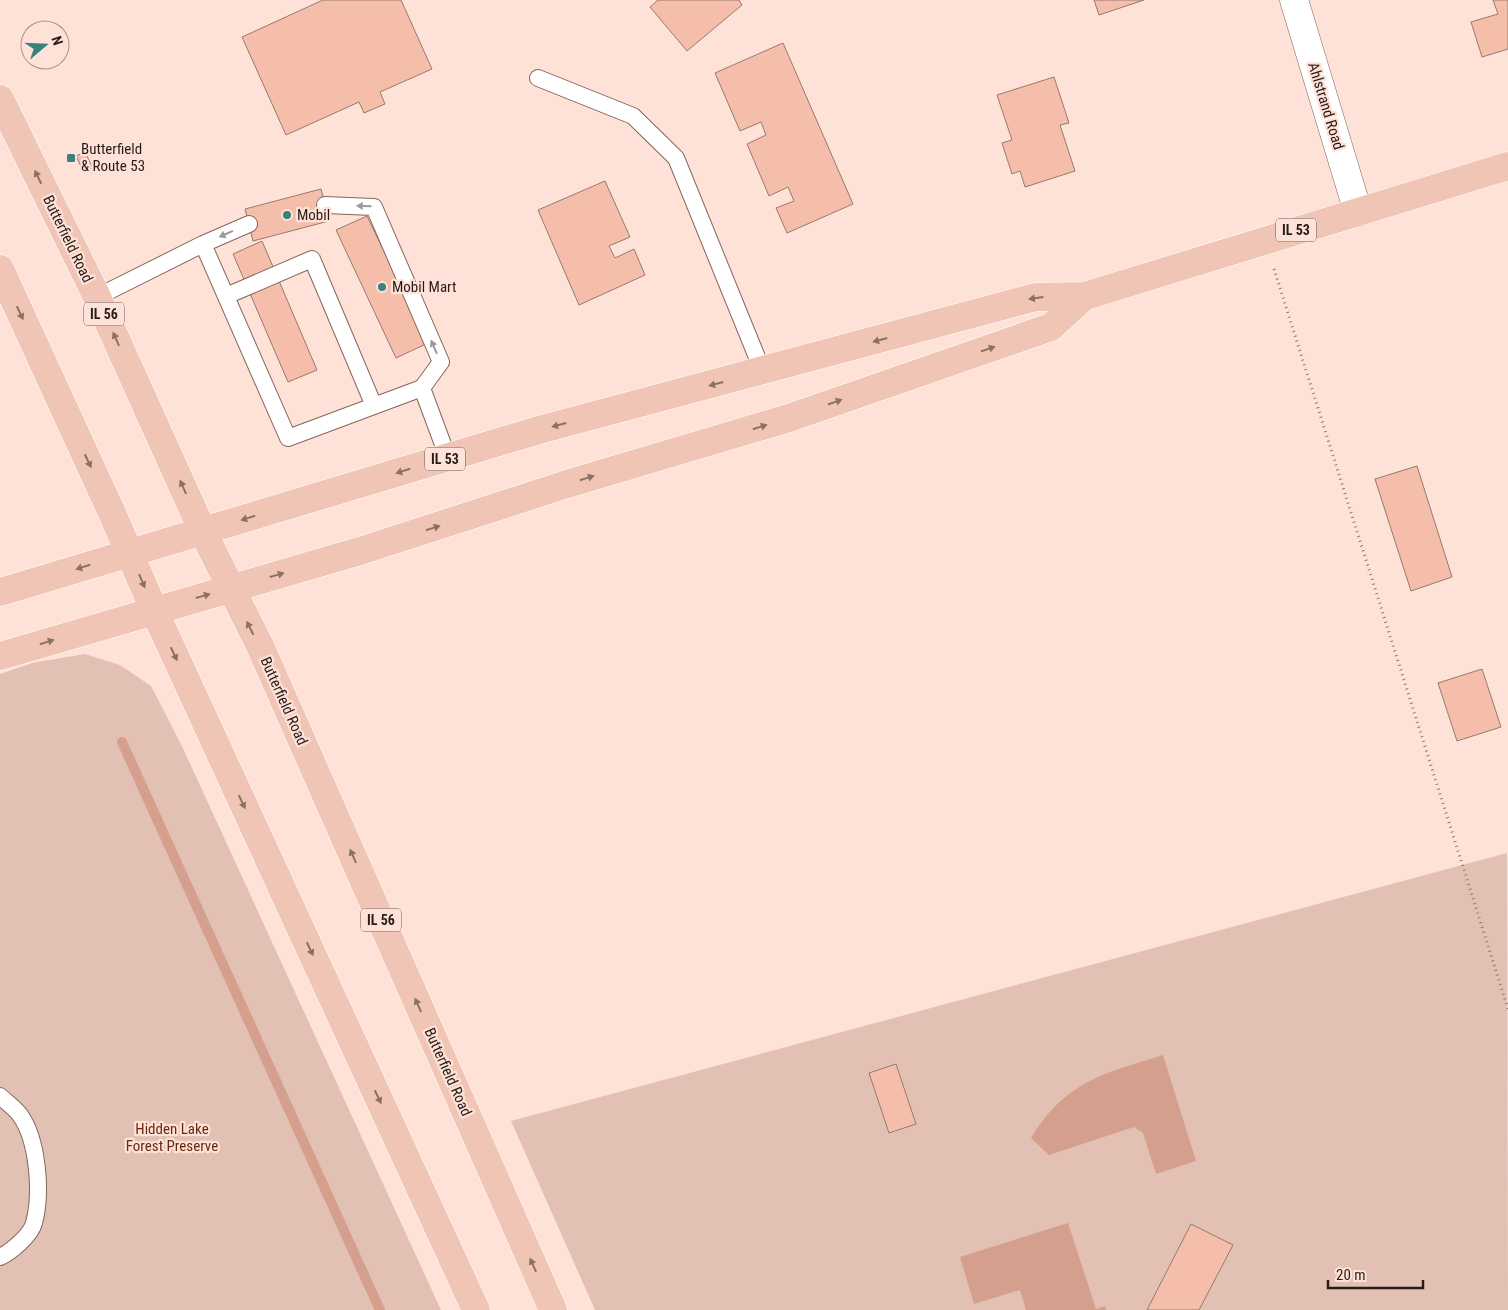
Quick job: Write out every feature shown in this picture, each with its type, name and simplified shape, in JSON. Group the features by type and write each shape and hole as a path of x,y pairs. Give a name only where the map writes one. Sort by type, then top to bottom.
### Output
{"main road":[{"name":"Butterfield Road","path":"0,99 97,297 203,532 268,665 553,1310"},
{"name":"IL 53","path":"0,592 539,430 763,372 1036,297 1085,296 1265,239 1508,166"},
{"path":"0,269 154,610 476,1310"},
{"name":"IL 53","path":"0,656 360,551 567,484 789,418 1051,327 1085,296"}],"street":[{"name":"Ahlstrand Road","path":"1294,0 1358,212"}],"lane":[{"path":"538,78 633,116 676,158 763,372"},
{"path":"203,244 288,438 422,388 441,362 374,206 325,204"},
{"path":"97,297 203,244 249,224"},
{"path":"226,296 312,259 374,406"},
{"path":"422,388 448,458"},
{"path":"0,1096 20,1115 34,1148 38,1187 34,1225 12,1252 0,1257"}],"path":[{"path":"1265,239 1508,1009"}],"green space":[{"name":"Hidden Lake Forest Preserve","path":"85,654 120,665 151,686 181,744 441,1310 0,1310 0,674 32,663"},
{"path":"1507,853 1508,1310 595,1310 511,1121"}],"shaded area":[{"path":"1163,1055 1196,1161 1156,1174 1143,1133 1134,1127 1049,1155 1031,1138 1044,1119 1072,1092 1104,1075"},
{"path":"1068,1223 1096,1309 1105,1306 1106,1310 1026,1310 1020,1290 974,1304 960,1257"}],"building":[{"path":"323,0 401,0 432,69 380,92 385,104 364,113 359,102 286,135 242,37"},
{"path":"658,0 739,0 742,5 687,51 650,7"},
{"path":"1094,0 1144,0 1099,15"},
{"path":"1493,0 1508,0 1508,49 1482,57 1471,22 1498,14"},
{"path":"783,43 853,204 787,233 776,208 794,201 788,187 769,196 747,144 766,135 761,122 740,131 715,73"},
{"path":"1054,77 1069,123 1060,125 1075,171 1025,187 1020,171 1012,174 1002,143 1012,140 997,95"},
{"path":"85,152 93,168 84,173 76,156"},
{"path":"605,181 630,237 609,246 615,258 634,249 645,275 579,305 538,210"},
{"name":"Mobil","path":"321,189 329,221 253,241 245,209"},
{"name":"Mobil Mart","path":"367,216 428,343 396,358 336,230"},
{"name":"Mobil","path":"262,241 317,370 288,382 233,254"},
{"path":"1417,466 1452,577 1411,591 1375,479"},
{"path":"1482,669 1501,727 1457,741 1438,683"},
{"path":"896,1064 916,1124 889,1133 869,1073"},
{"path":"1191,1224 1233,1245 1199,1310 1147,1310"}],"waterway":[{"path":"122,742 380,1310"}],"place":[{"name":"Butterfield & Route 53","path":"71,158"},
{"name":"Mobil","path":"287,215"},
{"name":"Mobil Mart","path":"382,287"}]}
